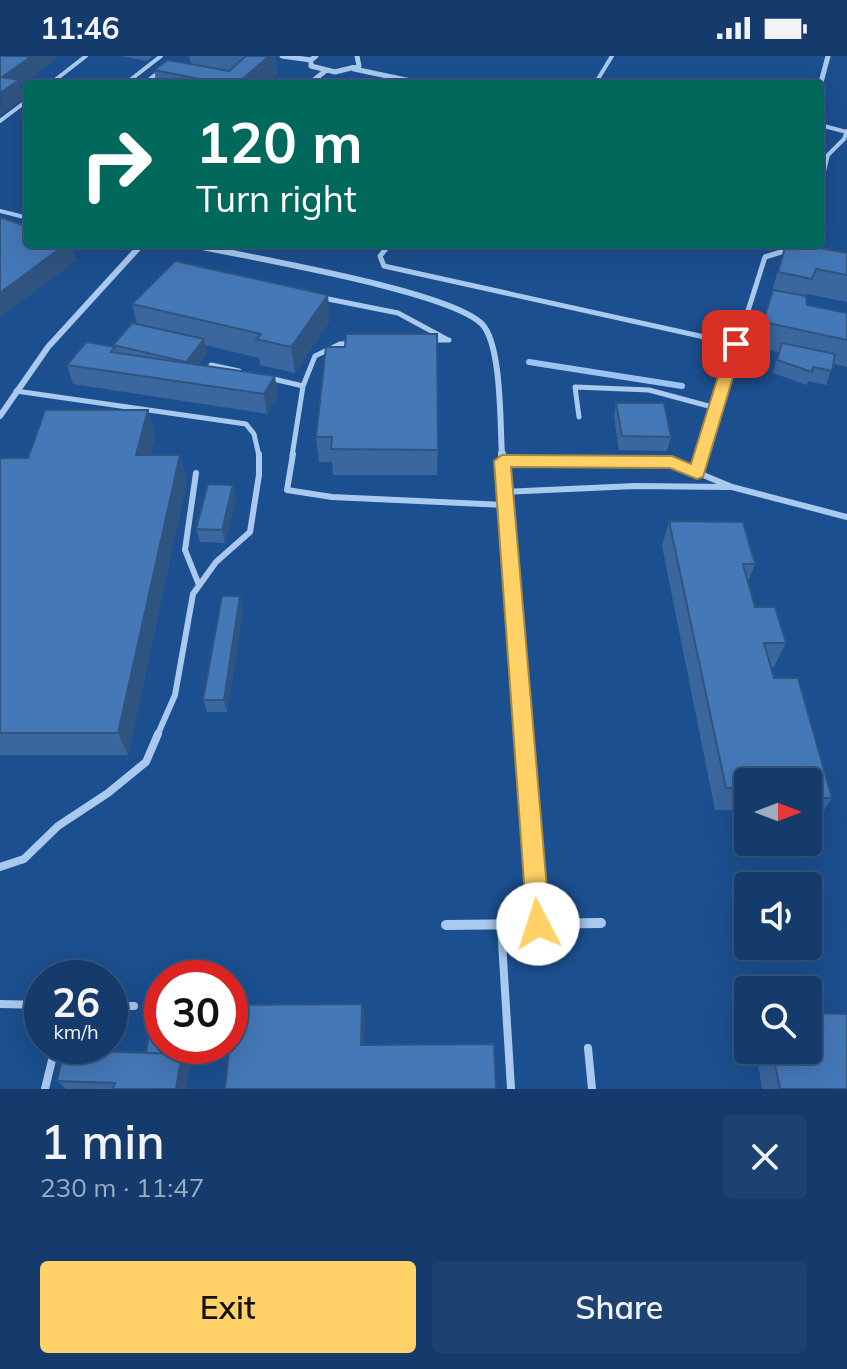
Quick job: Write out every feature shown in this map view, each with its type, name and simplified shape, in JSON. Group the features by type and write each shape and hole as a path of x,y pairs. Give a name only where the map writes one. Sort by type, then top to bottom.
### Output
{"street":[{"path":"282,56 313,58 311,66 324,72 354,69 406,80"},
{"path":"354,69 360,61 357,56"},
{"path":"822,80 828,56"},
{"path":"314,80 324,72"},
{"path":"0,415 15,391 95,292 138,248"},
{"path":"207,248 419,295 457,309 483,325 494,351 538,924"},
{"path":"446,925 601,923"}],"lane":[{"path":"55,80 86,56"},
{"path":"130,80 161,56"},
{"path":"599,80 612,56"},
{"path":"149,80 169,64"},
{"path":"159,72 174,75"},
{"path":"0,121 24,103"},
{"path":"824,126 847,131 828,155 824,173"},
{"path":"840,143 847,144"},
{"path":"0,211 24,217"},
{"path":"387,248 380,256 384,266 736,344"},
{"path":"697,473 765,257 779,251 803,253"},
{"path":"321,298 398,313 449,340 423,341"},
{"path":"369,342 340,344 315,356 303,386 287,490 332,497 505,505"},
{"path":"211,365 242,372"},
{"path":"257,375 303,386"},
{"path":"579,417 575,387 649,390 716,408"},
{"path":"0,867 24,859 58,826 108,793 146,762 175,695 193,594 216,562 250,532 259,460 259,441 255,431 246,424 15,391"},
{"path":"502,461 672,462 732,487 847,517"},
{"path":"196,473 185,550 199,585"},
{"path":"504,492 635,486 732,487"},
{"path":"501,924 511,1089"},
{"path":"0,1004 24,1005"},
{"path":"128,1006 134,1006"},
{"path":"588,1048 592,1089"},
{"path":"45,1089 51,1064"}],"building":[{"path":"0,56 32,56 2,77 19,80 0,93"},
{"path":"246,56 269,56 242,80 204,80 154,70 168,60 229,71"},
{"path":"0,217 24,226 24,248 61,248 0,293"},
{"path":"785,248 820,248 847,253 847,275 816,269 812,279 778,272"},
{"path":"175,261 328,295 291,347 256,339 261,334 132,304"},
{"path":"773,290 806,296 807,305 847,313 847,340 763,322"},
{"path":"132,323 204,339 186,362 113,345"},
{"path":"346,334 437,334 438,450 331,449 332,437 316,437 326,347 345,347"},
{"path":"86,342 115,347 111,352 275,376 264,394 67,365"},
{"path":"782,343 835,354 832,371 813,367 812,372 777,360"},
{"path":"616,403 664,403 671,437 622,436"},
{"path":"45,410 148,410 136,455 180,455 118,733 0,733 0,458 28,458"},
{"path":"208,484 233,485 222,530 196,529"},
{"path":"669,521 743,522 755,564 743,564 755,607 775,607 786,643 764,643 774,678 798,678 832,798 822,798 822,768 734,768 734,788 726,788"},
{"path":"222,596 240,596 224,700 203,700"},
{"path":"362,1004 361,1045 494,1044 496,1089 225,1089 228,1064 248,1064 248,1005"},
{"path":"822,1013 847,1014 847,1089 780,1089 775,1064 822,1064"},
{"path":"128,1052 144,1053 144,1064 180,1064 176,1089 113,1089 115,1083 57,1081 61,1064 128,1064"}],"waterway":[{"path":"529,362 682,386"}],"route":[{"path":"538,924 502,461 672,462 697,473 736,344"}]}
